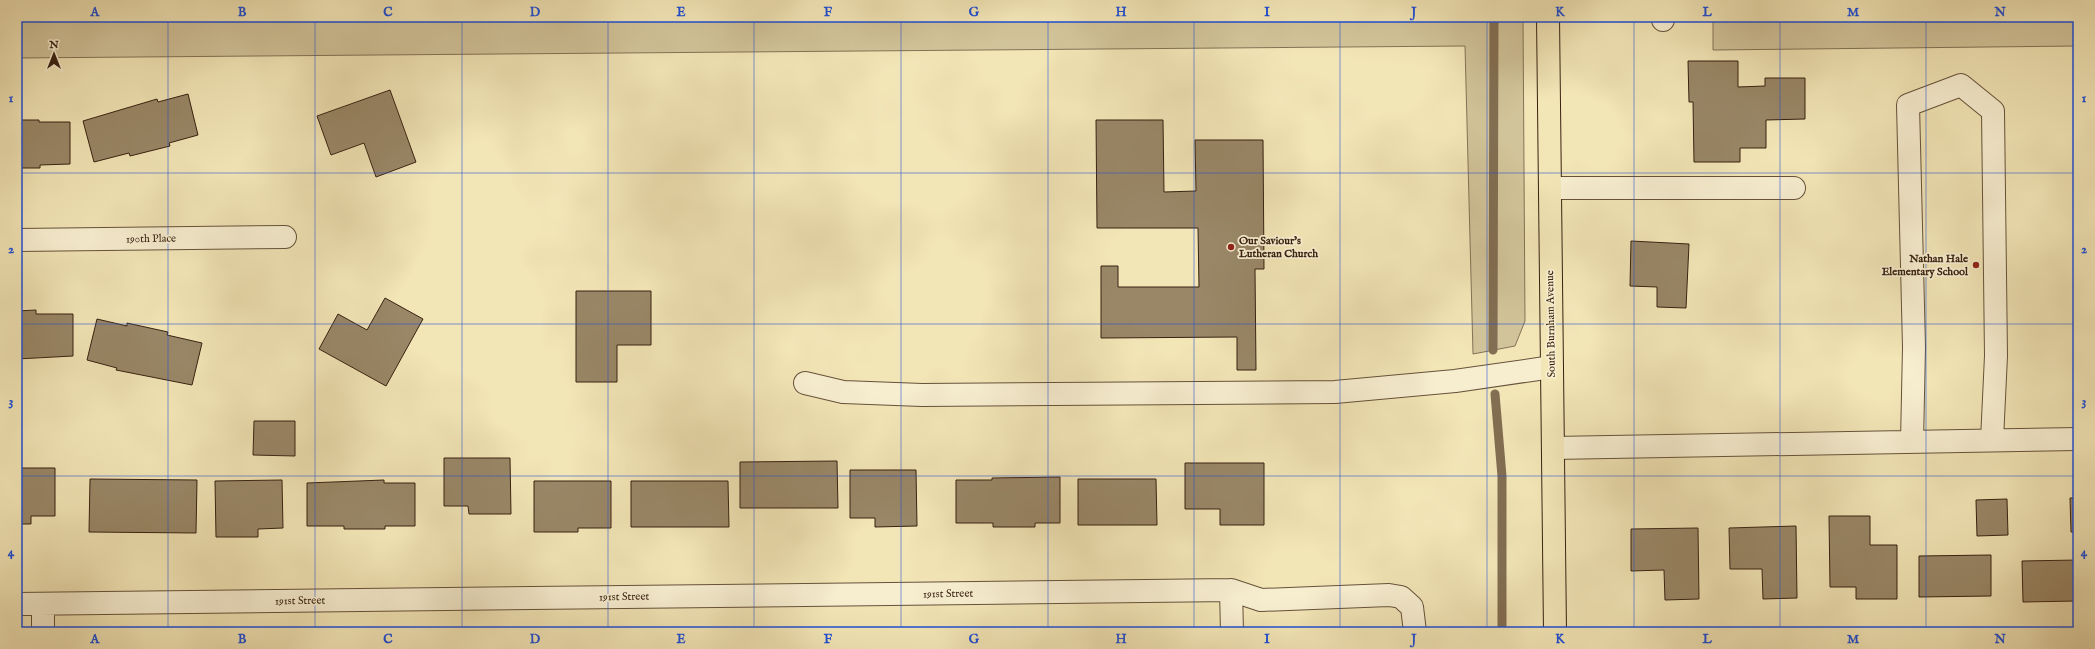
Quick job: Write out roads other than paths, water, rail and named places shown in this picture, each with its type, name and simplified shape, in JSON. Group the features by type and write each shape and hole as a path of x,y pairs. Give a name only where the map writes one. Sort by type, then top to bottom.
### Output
{"main road":[{"name":"South Burnham Avenue","path":"1548,17 1555,632"}],"street":[{"path":"1912,442 1914,347 1908,105 1961,85 1992,111 1996,356 1992,440"},
{"path":"1550,188 1794,188"},
{"name":"190th Place","path":"17,240 285,237"},
{"path":"805,383 843,392 922,395 1335,392 1455,381 1552,367"},
{"path":"1553,448 2078,439"},
{"path":"1231,590 1232,632"},
{"name":"191st Street","path":"17,604 1231,590 1261,600 1389,595 1401,597 1412,607 1415,632"},
{"path":"43,604 43,632"}],"waterway":[{"path":"1493,350 1494,17"},
{"path":"1495,394 1502,476 1502,632"}],"place":[{"name":"Our Saviour's Lutheran Church","path":"1231,247"},
{"name":"Nathan Hale Elementary School","path":"1976,265"}]}
